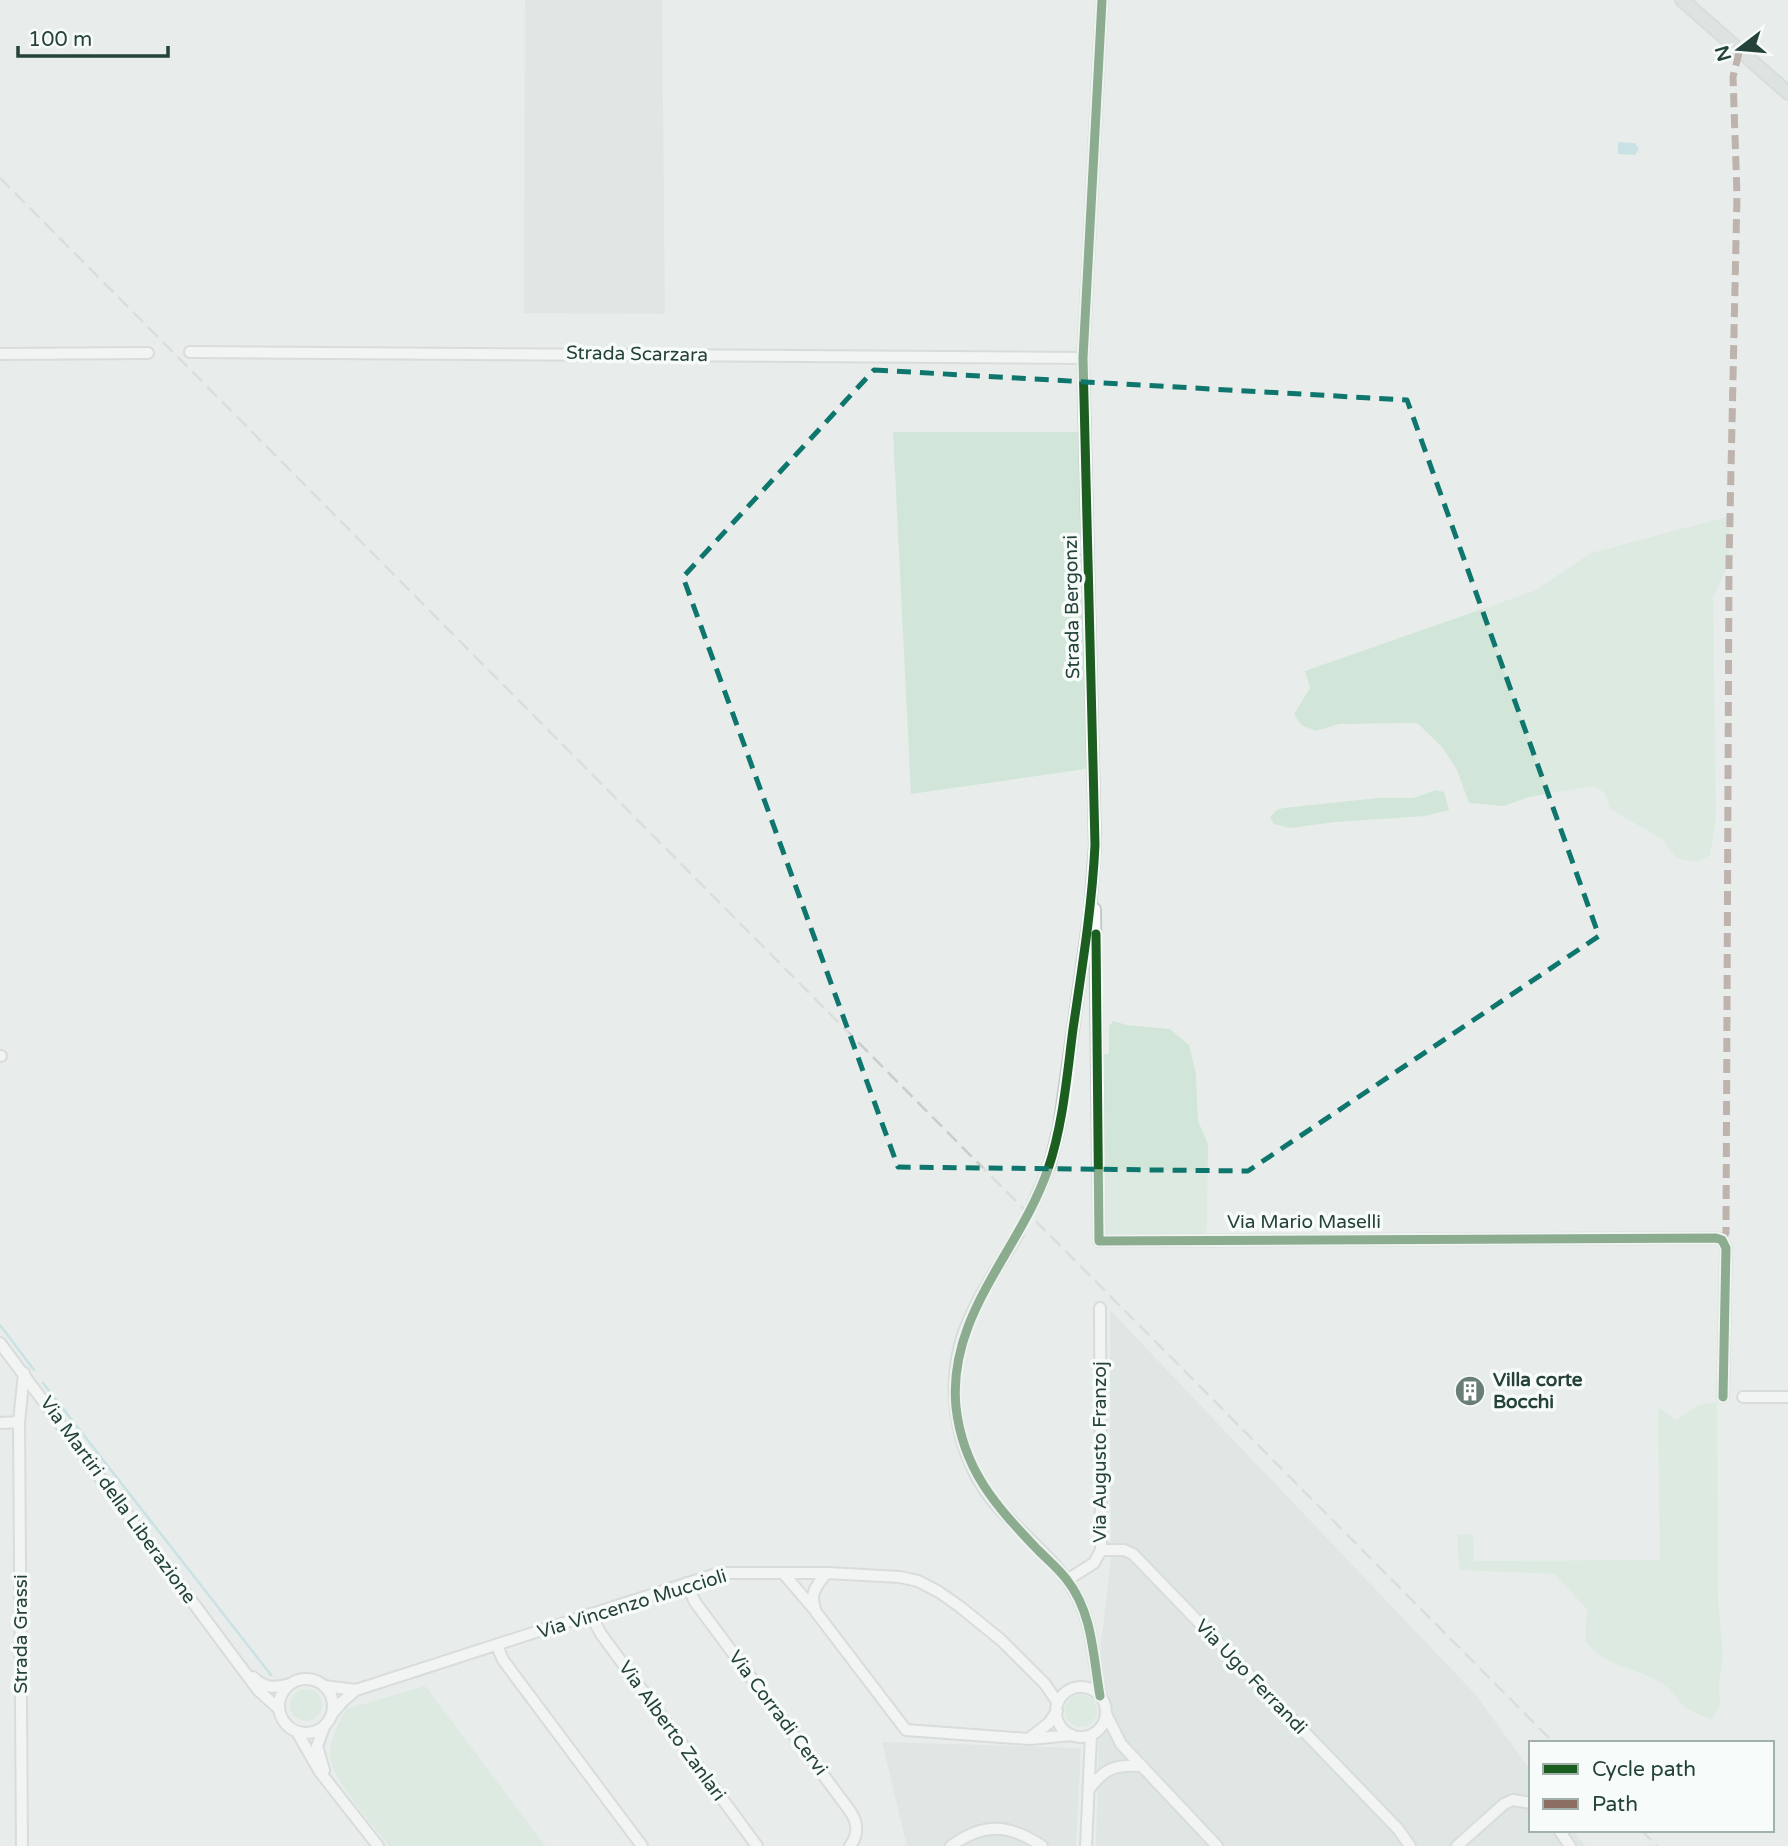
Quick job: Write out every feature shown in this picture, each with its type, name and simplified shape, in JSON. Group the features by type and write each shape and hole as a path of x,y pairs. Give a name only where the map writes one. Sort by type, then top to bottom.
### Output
{"main road":[{"path":"1682,0 1788,93"}],"street":[{"name":"Strada Bergonzi","path":"1032,1206 1042,1187 1054,1148 1073,1034 1093,870 1083,358 1102,0"},
{"name":"Strada Scarzara","path":"190,352 1083,358"},
{"path":"0,354 148,353"},
{"name":"Via Mario Maselli","path":"1093,870 1099,1241 1716,1238 1722,1240 1726,1248 1723,1397"},
{"path":"1073,1034 1088,1036 1096,1043"},
{"path":"1017,1234 976,1305 964,1332 956,1367 955,1391 959,1426 971,1465 995,1503 1068,1580 1089,1625 1100,1696 1106,1707 1106,1714 1101,1728 1093,1734 1086,1846"},
{"name":"Via Augusto Franzoj","path":"1068,1580 1090,1566 1101,1550 1100,1308"},
{"name":"Via Martiri della Liberazione","path":"0,1343 258,1690 279,1709 285,1723 297,1732 310,1758 378,1846"},
{"name":"Strada Grassi","path":"22,1846 19,1422 24,1373"},
{"path":"1743,1397 1788,1397"},
{"path":"0,1423 19,1422"},
{"name":"Via Ugo Ferrandi","path":"1101,1550 1124,1550 1133,1554 1398,1829 1410,1846"},
{"name":"Via Vincenzo Muccioli","path":"356,1690 719,1573 827,1573 879,1575 918,1581 959,1606 1001,1640 1045,1684 1058,1707"},
{"path":"783,1573 906,1730 1029,1739 1093,1734 1121,1744"},
{"path":"816,1612 812,1603 813,1592 827,1573"},
{"name":"Via Corradi Cervi","path":"686,1583 695,1602 855,1819 857,1831 850,1846"},
{"name":"Via Alberto Zanlari","path":"590,1614 601,1634 757,1846"},
{"path":"497,1646 503,1660 642,1846"},
{"name":"Via Martiri della Liberazione","path":"234,1658 265,1686 309,1679 324,1686 356,1690"},
{"path":"1029,1739 1042,1730 1064,1695 1076,1688 1095,1664"},
{"path":"279,1709 282,1694 292,1683"},
{"path":"1045,1684 1092,1690 1100,1696"},
{"path":"324,1686 332,1700 332,1716"},
{"path":"297,1732 311,1733 324,1727 342,1702 356,1690"},
{"path":"1058,1707 1062,1727 1074,1736 1090,1755"},
{"path":"1106,1714 1121,1744 1217,1846"},
{"name":"Via Martiri della Liberazione","path":"324,1727 318,1739 318,1753 331,1786"},
{"path":"1089,1789 1101,1774 1111,1768 1142,1766"},
{"path":"1457,1846 1504,1804 1513,1800 1529,1802"},
{"path":"1392,1824 1400,1846"},
{"path":"951,1846 975,1832 1004,1828 1028,1836 1042,1846"}],"highlighted area":[{"path":"874,370 1407,400 1599,936 1248,1171 898,1167 683,577"}],"shaded area":[{"path":"525,0 662,0 665,314 524,313"},
{"path":"1110,1310 1476,1695 1529,1768 1529,1832 1574,1832 1585,1846 1096,1846 1101,1644 1111,1558"},
{"path":"882,1742 1081,1748 1076,1846 907,1846"}],"green space":[{"path":"893,432 1085,432 1093,768 911,794"},
{"path":"1730,516 1729,562 1713,598 1716,818 1710,855 1696,862 1676,858 1662,839 1610,809 1605,793 1593,786 1529,797 1504,806 1469,803 1457,770 1442,747 1417,723 1339,724 1316,731 1301,725 1294,714 1310,688 1305,671 1534,591 1591,553"},
{"path":"1436,790 1444,792 1449,810 1425,816 1290,828 1274,824 1270,817 1283,808 1378,798 1413,798"},
{"path":"1113,1021 1170,1029 1189,1045 1196,1074 1198,1121 1208,1144 1207,1230 1203,1237 1103,1237 1101,1055 1109,1054 1109,1026"},
{"path":"1717,1402 1718,1600 1723,1655 1719,1686 1720,1705 1712,1720 1687,1708 1667,1687 1654,1679 1611,1662 1593,1650 1585,1641 1587,1609 1554,1574 1459,1570 1457,1535 1473,1534 1474,1561 1660,1560 1658,1407 1676,1420 1698,1405"},
{"path":"425,1686 545,1846 389,1846 354,1802 337,1776 330,1755 333,1737 346,1709"},
{"path":"306,1689 317,1694 322,1705 317,1716 306,1721 295,1716 290,1705 295,1694"},
{"path":"1081,1695 1092,1700 1097,1711 1092,1722 1081,1727 1070,1722 1065,1711 1070,1700"}],"water":[{"path":"1618,142 1635,143 1639,149 1635,155 1618,154"}],"waterway":[{"path":"0,1325 34,1370"},
{"path":"43,1383 271,1675"}],"tunnel":[{"path":"1018,1234 1032,1206"}],"railway":[{"path":"0,178 1552,1741"},
{"path":"1643,1832 1657,1846"}],"marked path":[{"path":"1722,1240 1726,1233 1729,562 1737,195 1733,77 1740,49"}],"cycle path":[{"path":"1100,1696 1091,1636 1076,1593 1060,1572 1008,1518 974,1468 960,1429 956,1407 956,1374 974,1313 1036,1199 1053,1152 1064,1100 1092,891 1095,845 1083,358 1102,0"},
{"path":"1096,934 1099,1241 1716,1238 1722,1240 1726,1248 1723,1397"}],"place":[{"name":"Villa corte Bocchi","path":"1470,1391"}]}
